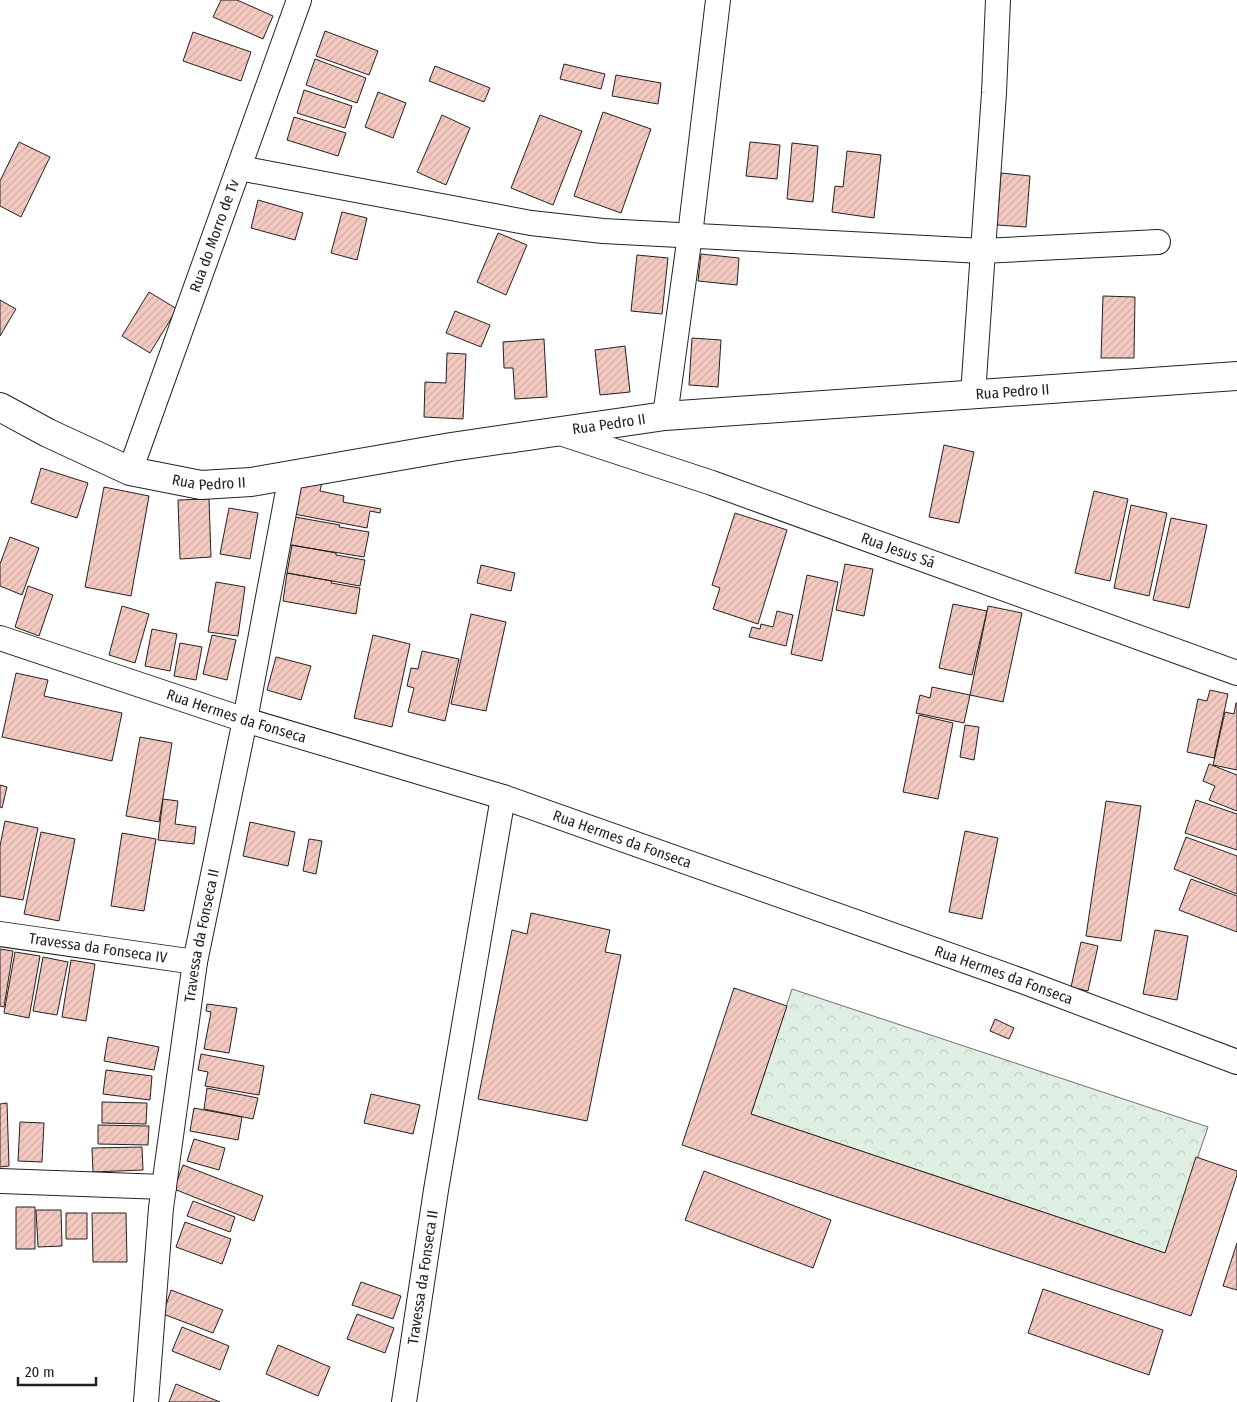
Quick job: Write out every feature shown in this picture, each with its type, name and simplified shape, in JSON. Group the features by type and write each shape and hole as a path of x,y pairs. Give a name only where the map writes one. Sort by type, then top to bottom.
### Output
{"street":[{"name":"Rua do Morro de Tv","path":"130,471 299,0"},
{"path":"664,416 690,235 718,0"},
{"path":"973,394 994,93 998,0"},
{"path":"239,168 532,223 603,231 982,251 1158,242"},
{"name":"Rua Pedro II","path":"0,406 48,433 130,471 201,484 250,482 451,447 664,416 1237,376"},
{"name":"Rua Jesus Sá","path":"557,432 712,483 1237,673"},
{"name":"Travessa da Fonseca II","path":"146,1402 164,1187 195,962 245,720 291,475"},
{"name":"Rua Hermes da Fonseca","path":"0,638 245,720 503,797 1022,981 1237,1062"},
{"name":"Travessa da Fonseca II","path":"404,1402 436,1190 503,797"},
{"name":"Travessa da Fonseca IV","path":"0,934 195,962"},
{"path":"0,1181 164,1187"}],"green space":[{"path":"792,989 1208,1127 1165,1253 751,1114"}],"building":[{"path":"221,0 237,0 273,16 263,39 213,17"},
{"path":"325,31 378,51 369,75 316,56"},
{"path":"193,32 251,52 241,81 183,61"},
{"path":"315,59 366,78 357,103 306,85"},
{"path":"564,64 605,74 601,89 560,79"},
{"path":"435,66 490,88 484,102 429,81"},
{"path":"616,75 661,83 658,104 612,96"},
{"path":"304,90 352,106 345,128 297,113"},
{"path":"378,92 406,103 393,138 365,127"},
{"path":"603,112 651,129 621,213 574,196"},
{"path":"442,115 470,128 446,185 417,172"},
{"path":"540,115 582,131 553,205 511,188"},
{"path":"294,117 346,133 338,156 287,140"},
{"path":"19,142 50,157 21,217 0,206 0,181"},
{"path":"750,142 780,145 777,179 746,176"},
{"path":"792,143 818,146 813,202 787,199"},
{"path":"847,151 881,155 874,218 832,212 835,186 843,187"},
{"path":"1001,173 1030,176 1026,227 997,225"},
{"path":"258,200 303,213 295,240 251,228"},
{"path":"342,212 367,218 357,260 331,253"},
{"path":"498,233 527,245 506,295 477,282"},
{"path":"701,254 739,258 737,285 698,281"},
{"path":"637,255 668,258 662,314 631,311"},
{"path":"149,292 177,309 150,353 122,336"},
{"path":"1103,296 1135,297 1134,358 1101,358"},
{"path":"0,300 16,309 0,336"},
{"path":"455,311 490,325 481,347 446,333"},
{"path":"692,338 721,340 718,387 689,385"},
{"path":"544,339 547,397 515,399 513,368 504,368 503,342"},
{"path":"625,346 630,392 600,395 595,350"},
{"path":"447,353 466,354 463,419 424,417 425,382 446,383"},
{"path":"944,445 974,452 959,523 929,517"},
{"path":"41,468 88,483 77,518 31,503"},
{"path":"322,482 320,491 344,496 343,502 381,509 380,513 370,511 367,528 294,514 299,485"},
{"path":"104,487 149,496 131,596 85,587"},
{"path":"1094,491 1128,499 1110,581 1075,573"},
{"path":"209,499 211,557 180,559 178,500"},
{"path":"1131,505 1167,513 1149,596 1114,588"},
{"path":"229,508 258,513 250,559 220,554"},
{"path":"735,513 787,530 758,624 713,609 720,588 712,585"},
{"path":"295,517 369,532 364,557 290,545"},
{"path":"1171,518 1207,525 1189,608 1153,600"},
{"path":"10,537 39,548 22,595 0,586 0,564"},
{"path":"292,545 365,560 360,586 287,573"},
{"path":"845,564 873,569 864,616 836,610"},
{"path":"481,565 515,573 511,591 477,583"},
{"path":"287,573 360,588 356,614 283,601"},
{"path":"807,575 838,582 822,661 791,654"},
{"path":"216,582 245,587 238,636 208,632"},
{"path":"28,586 53,595 39,636 15,627"},
{"path":"953,604 987,611 972,675 939,668"},
{"path":"122,606 149,614 135,663 109,655"},
{"path":"988,606 1022,613 1003,702 970,695"},
{"path":"777,611 793,615 786,646 749,637 752,627 760,629 761,624 773,627"},
{"path":"471,614 506,622 486,711 451,704"},
{"path":"152,629 177,634 170,671 145,666"},
{"path":"212,635 236,640 227,680 203,674"},
{"path":"373,635 410,644 392,727 354,718"},
{"path":"180,643 202,647 196,680 174,676"},
{"path":"422,651 459,659 445,721 408,712 414,688 407,686 411,668 418,669"},
{"path":"276,657 311,666 301,700 267,690"},
{"path":"16,673 48,680 44,696 122,713 112,761 2,737"},
{"path":"932,687 970,695 964,723 916,713 920,695 930,698"},
{"path":"1210,690 1228,694 1214,758 1187,752 1198,699 1207,701"},
{"path":"1236,703 1237,770 1213,765 1225,712 1234,714"},
{"path":"919,715 953,723 938,799 903,792"},
{"path":"965,725 979,727 974,760 960,757"},
{"path":"140,737 172,743 159,822 126,816"},
{"path":"1209,764 1237,775 1237,811 1209,800 1215,786 1203,781"},
{"path":"0,785 7,787 2,808 0,807"},
{"path":"163,799 178,801 175,824 196,827 194,844 158,840"},
{"path":"1196,800 1237,814 1237,850 1185,833"},
{"path":"1106,801 1141,806 1121,941 1086,936"},
{"path":"5,821 38,828 23,900 0,896 0,846"},
{"path":"250,822 295,832 288,866 243,856"},
{"path":"965,831 998,838 982,919 949,912"},
{"path":"41,832 75,839 59,921 24,914"},
{"path":"122,833 156,839 144,911 111,906"},
{"path":"1186,837 1237,856 1237,894 1174,869"},
{"path":"309,839 322,841 316,874 303,871"},
{"path":"1191,879 1237,896 1237,932 1179,910"},
{"path":"531,913 610,930 605,952 621,955 587,1121 478,1099 512,930 527,934"},
{"path":"1155,930 1188,936 1177,1000 1143,994"},
{"path":"1081,942 1098,946 1088,991 1071,987"},
{"path":"0,949 13,951 4,1007 0,1006"},
{"path":"15,952 40,956 29,1018 4,1013"},
{"path":"43,957 68,962 57,1015 33,1011"},
{"path":"71,960 95,964 86,1021 62,1017"},
{"path":"734,988 787,1006 751,1114 1165,1253 1196,1157 1237,1171 1191,1316 682,1145"},
{"path":"207,1004 237,1008 229,1053 204,1049 211,1012 206,1011"},
{"path":"995,1019 1014,1028 1009,1039 990,1031"},
{"path":"108,1037 159,1047 154,1070 104,1061"},
{"path":"201,1054 264,1066 259,1095 205,1086 208,1072 198,1070"},
{"path":"106,1070 152,1076 150,1100 103,1094"},
{"path":"207,1088 258,1098 253,1119 204,1109"},
{"path":"371,1094 420,1105 413,1134 364,1123"},
{"path":"102,1102 147,1103 146,1124 102,1123"},
{"path":"7,1103 9,1166 0,1167 0,1104"},
{"path":"194,1108 242,1117 238,1140 190,1131"},
{"path":"20,1122 44,1123 42,1162 18,1161"},
{"path":"98,1125 149,1126 148,1145 98,1144"},
{"path":"194,1139 225,1148 219,1170 187,1161"},
{"path":"142,1147 143,1170 93,1172 92,1148"},
{"path":"183,1165 263,1196 254,1221 174,1189"},
{"path":"704,1171 831,1220 813,1268 685,1220"},
{"path":"193,1201 235,1217 230,1232 187,1216"},
{"path":"16,1207 35,1207 35,1249 16,1249"},
{"path":"36,1210 61,1210 62,1246 38,1247"},
{"path":"66,1213 87,1213 87,1239 66,1239"},
{"path":"92,1213 126,1213 127,1262 93,1262"},
{"path":"185,1222 231,1239 222,1264 176,1247"},
{"path":"1237,1243 1237,1290 1223,1286"},
{"path":"361,1282 401,1296 393,1319 352,1305"},
{"path":"1043,1289 1163,1330 1149,1375 1028,1333"},
{"path":"171,1290 223,1310 213,1333 163,1314"},
{"path":"357,1314 394,1328 385,1353 347,1339"},
{"path":"182,1327 229,1346 220,1370 172,1351"},
{"path":"278,1345 330,1367 318,1396 266,1374"},
{"path":"176,1384 220,1402 169,1402"}]}
